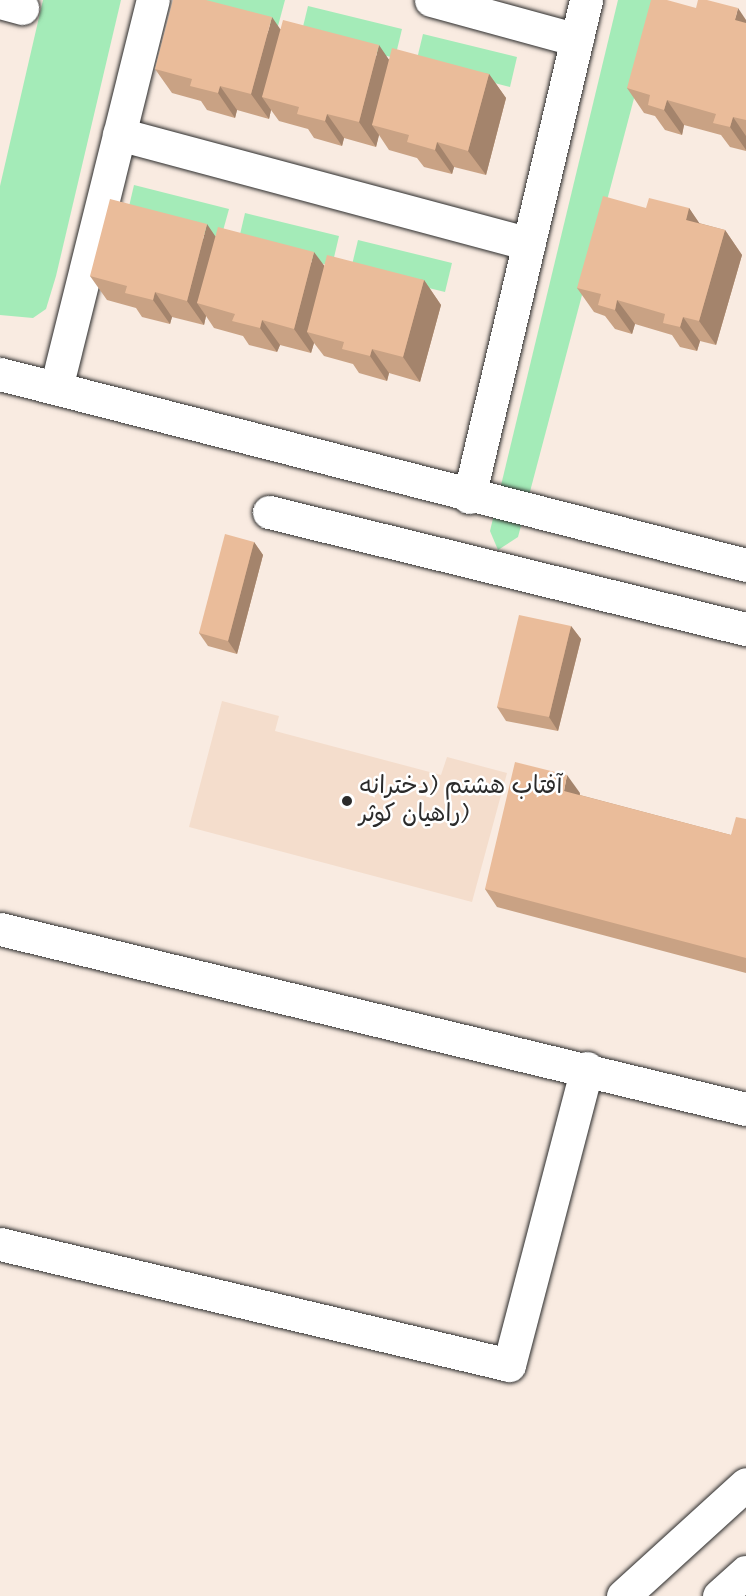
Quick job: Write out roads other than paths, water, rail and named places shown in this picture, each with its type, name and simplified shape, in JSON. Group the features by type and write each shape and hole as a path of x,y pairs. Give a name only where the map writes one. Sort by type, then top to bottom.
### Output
{"street":[{"path":"56,388 153,0"},
{"path":"431,0 577,40"},
{"path":"469,496 586,0"},
{"path":"119,135 529,244"},
{"path":"0,374 469,496 746,565"},
{"path":"269,512 746,629"},
{"path":"0,929 587,1068 746,1109"},
{"path":"0,1244 509,1365 587,1068"},
{"path":"623,1596 746,1484"},
{"path":"719,1596 746,1572"}],"place":[{"name":"آفتاب هشتم (دخترانه راهیان کوثر)","path":"347,801"}]}
